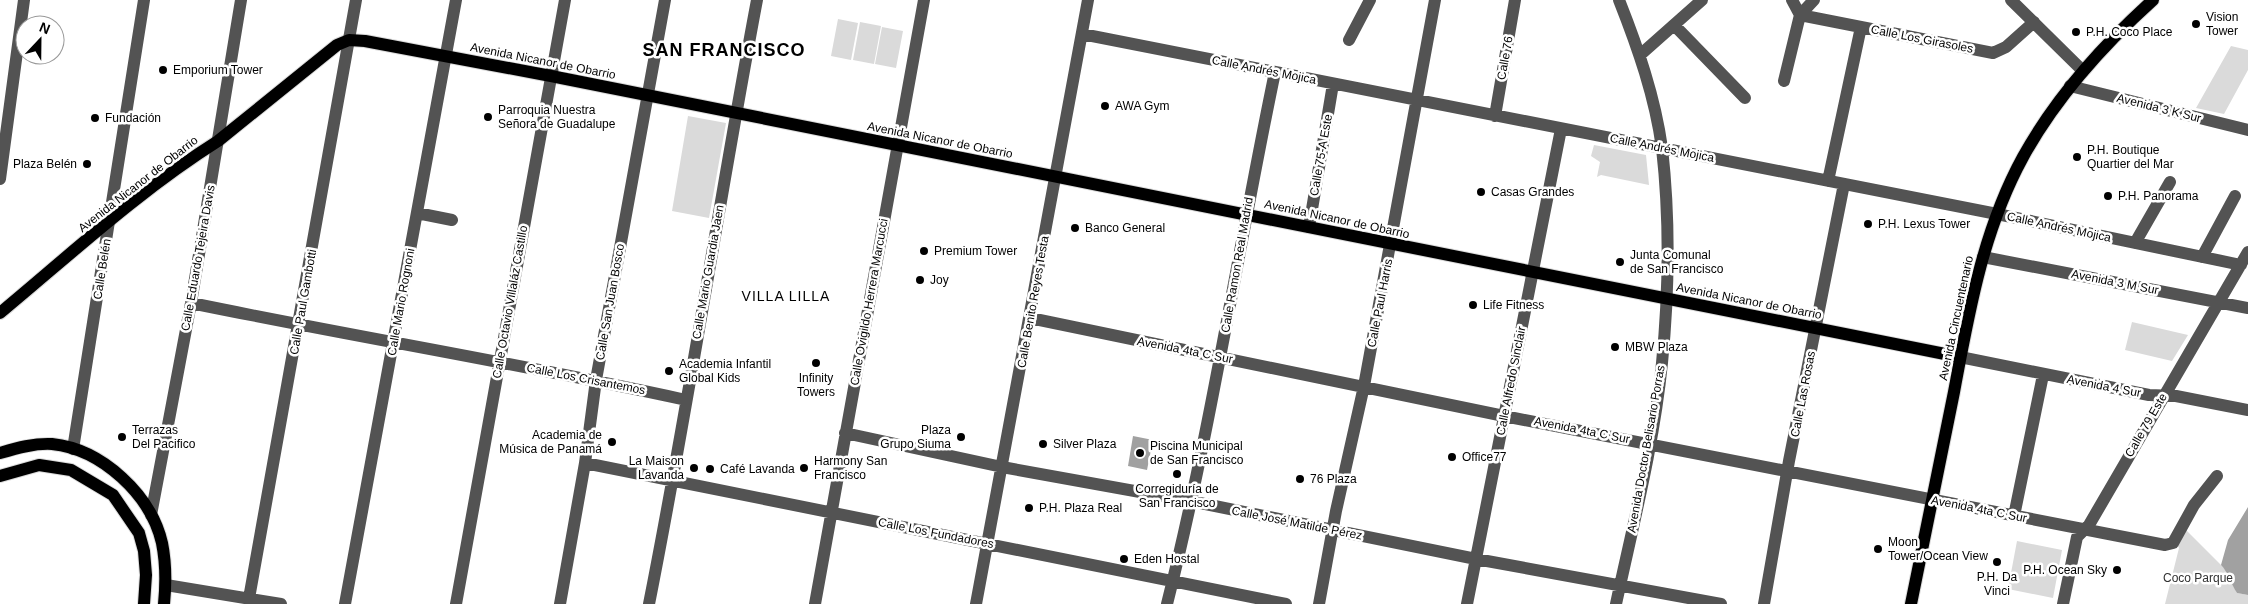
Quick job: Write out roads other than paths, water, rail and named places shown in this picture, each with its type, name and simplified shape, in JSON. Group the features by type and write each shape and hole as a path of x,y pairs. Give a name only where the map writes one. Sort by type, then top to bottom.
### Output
{"main road":[{"name":"Avenida Cincuentenario","path":"1911,604 1960,357 1983,257 1997,214 2023,158 2045,121 2070,86 2100,50 2153,0"},
{"name":"Avenida Nicanor de Obarrio","path":"0,313 110,222 197,154 218,141 337,45 349,40 365,41 551,76 1960,357"},
{"path":"0,452 41,444 54,444 95,458 124,479 151,515 162,542 166,584 164,604"},
{"path":"0,476 39,465 71,470 113,496 139,534 144,551 146,575 144,604"}],"street":[{"path":"0,179 24,0"},
{"name":"Calle Belén","path":"73,449 144,0"},
{"name":"Calle Eduardo Tejeira Davis","path":"151,515 191,303 241,0"},
{"name":"Calle Paul Gambotti","path":"248,601 356,0"},
{"name":"Calle Mario Rognoni","path":"345,604 456,0"},
{"name":"Calle Octavio Villaláz Castillo","path":"456,604 565,0"},
{"name":"Calle San Juan Bosco","path":"560,604 596,380 665,0"},
{"name":"Calle Mario Guardia Jaen","path":"649,604 674,481 735,114 757,0"},
{"name":"Calle Ovigildo Herrera Marcucci","path":"814,604 924,0"},
{"name":"Calle Benito Reyes Testa","path":"976,604 989,543 1088,0"},
{"path":"1349,40 1370,0"},
{"name":"Calle Paul Harris","path":"1319,604 1332,530 1364,386 1435,0"},
{"name":"Calle 76","path":"1495,116 1515,0"},
{"name":"Avenida Doctor Belisario Porras","path":"1616,604 1650,443 1662,365 1667,299 1668,223 1662,148 1640,54 1620,0"},
{"path":"1640,54 1675,26 1702,0"},
{"path":"1792,0 1800,15"},
{"path":"1784,81 1800,15 1814,0"},
{"path":"2011,0 2083,71"},
{"name":"Calle Los Girasoles","path":"1800,15 1994,53 2006,47 2034,22"},
{"path":"1675,26 1745,98"},
{"path":"1828,181 1861,27"},
{"name":"Calle Andrés Mojica","path":"1082,34 1997,214 2241,265"},
{"name":"Calle Ramon Real Madrid","path":"1168,604 1220,357 1246,214 1275,72"},
{"name":"Calle 75-A Este","path":"1309,227 1333,84"},
{"name":"Avenida 3 K Sur","path":"2070,86 2248,130"},
{"name":"Calle Alfredo Sinclair","path":"1467,604 1561,128"},
{"path":"2135,243 2170,182"},
{"name":"Calle Las Rosas","path":"1764,604 1844,184"},
{"path":"2202,257 2235,196"},
{"path":"417,213 452,220"},
{"name":"Calle 79 Este","path":"2063,604 2078,537 2082,530 2089,525 2162,396 2248,252"},
{"name":"Avenida 3 M Sur","path":"1983,257 2248,308"},
{"name":"Calle Los Crisantemos","path":"191,303 298,325 596,380 686,400"},
{"name":"Avenida 4ta C Sur","path":"1030,318 1504,416 1650,443 2165,546 2173,543 2194,505 2217,476"},
{"name":"Avenida 4 Sur","path":"1960,357 2149,395 2176,396 2248,410"},
{"path":"2014,516 2043,375"},
{"name":"Calle José Matilde Pérez","path":"845,433 1002,467 1190,501 1476,559 1721,604"},
{"name":"Calle Los Fundadores","path":"584,463 1286,604"},
{"path":"166,584 248,601 281,604"}],"place":[{"name":"Vision Tower","path":"2196,24"},
{"name":"P.H. Coco Place","path":"2076,32"},
{"name":"Emporium Tower","path":"163,70"},
{"name":"AWA Gym","path":"1105,106"},
{"name":"Parroquia Nuestra Señora de Guadalupe","path":"488,117"},
{"name":"Fundación","path":"95,118"},
{"name":"P.H. Boutique Quartier del Mar","path":"2077,157"},
{"name":"Plaza Belén","path":"87,164"},
{"name":"Casas Grandes","path":"1481,192"},
{"name":"P.H. Panorama","path":"2108,196"},
{"name":"P.H. Lexus Tower","path":"1868,224"},
{"name":"Banco General","path":"1075,228"},
{"name":"Premium Tower","path":"924,251"},
{"name":"Junta Comunal de San Francisco","path":"1620,262"},
{"name":"Joy","path":"920,280"},
{"name":"Life Fitness","path":"1473,305"},
{"name":"MBW Plaza","path":"1615,347"},
{"name":"Infinity Towers","path":"816,363"},
{"name":"Academia Infantil Global Kids","path":"669,371"},
{"name":"Terrazas Del Pacifico","path":"122,437"},
{"name":"Plaza Grupo Siuma","path":"961,437"},
{"name":"Academia de Música de Panamá","path":"612,442"},
{"name":"Silver Plaza","path":"1043,444"},
{"name":"Piscina Municipal de San Francisco","path":"1140,453"},
{"name":"Office77","path":"1452,457"},
{"name":"La Maison Lavanda","path":"694,468"},
{"name":"Harmony San Francisco","path":"804,468"},
{"name":"Café Lavanda","path":"710,469"},
{"name":"Corregiduría de San Francisco","path":"1177,474"},
{"name":"76 Plaza","path":"1300,479"},
{"name":"P.H. Plaza Real","path":"1029,508"},
{"name":"Moon Tower/Ocean View","path":"1878,549"},
{"name":"Eden Hostal","path":"1124,559"},
{"name":"P.H. Da Vinci","path":"1997,562"},
{"name":"P.H. Ocean Sky","path":"2117,570"}],"district":[{"name":"SAN FRANCISCO","path":"724,50"},
{"name":"VILLA LILLA","path":"786,296"}],"park label":[{"name":"Coco Parque","path":"2198,578"}]}
